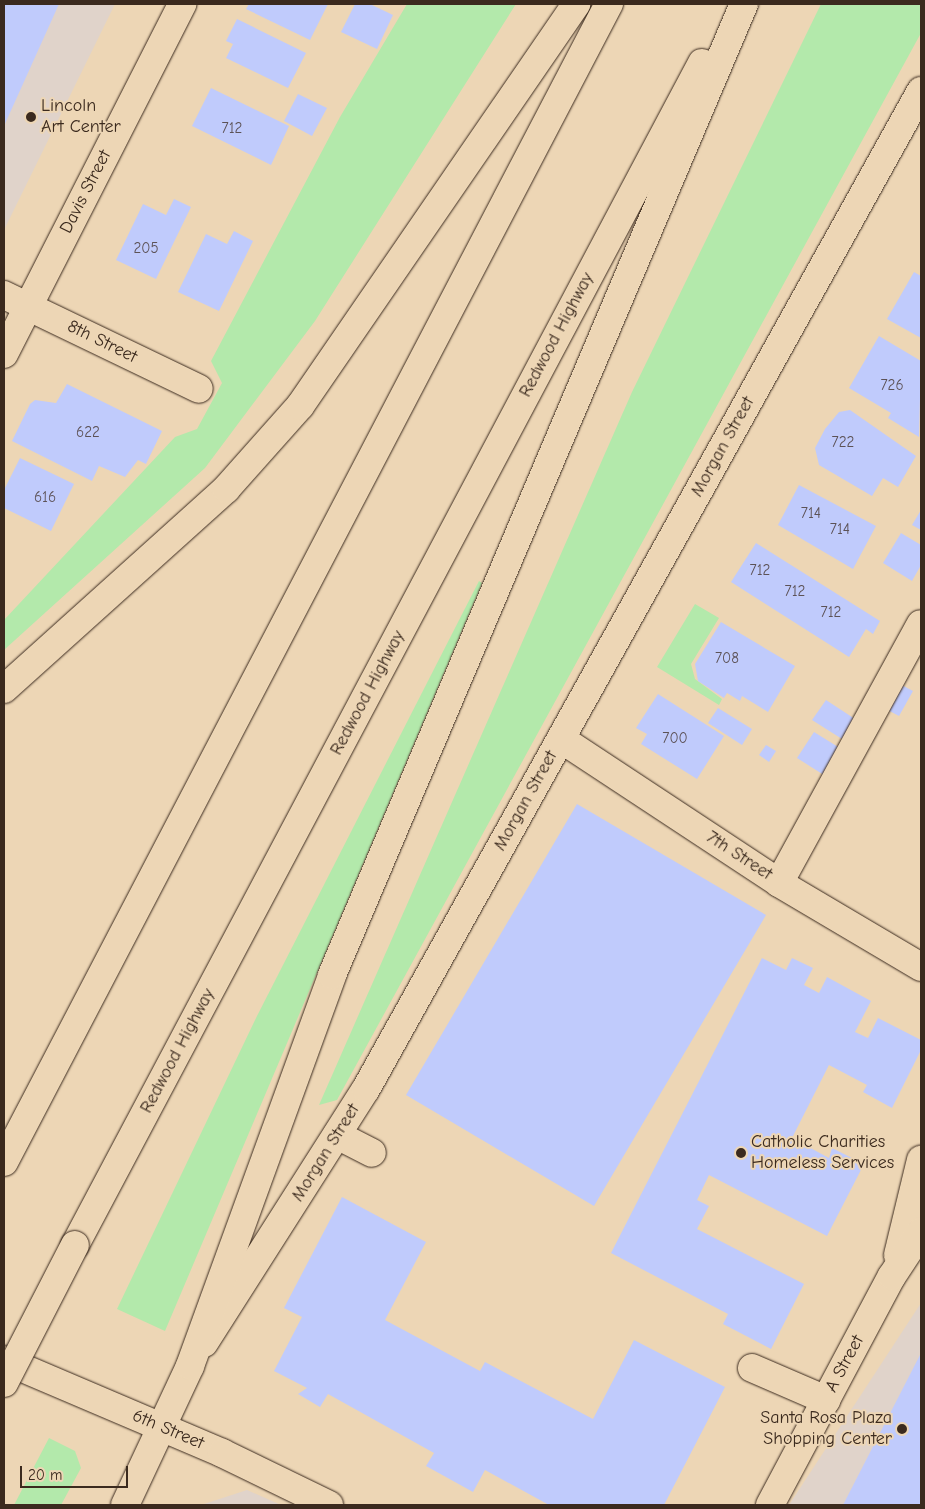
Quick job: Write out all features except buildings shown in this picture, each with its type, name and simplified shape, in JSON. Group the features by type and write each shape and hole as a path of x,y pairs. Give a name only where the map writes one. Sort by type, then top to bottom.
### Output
{"main road":[{"name":"Davis Street","path":"4,354 182,4"},
{"path":"4,689 226,489 300,406 576,4"},
{"path":"4,1162 609,4"},
{"name":"Redwood Highway","path":"4,1383 75,1245 733,4"},
{"path":"190,1366 332,975 744,4"},
{"name":"Morgan Street","path":"124,1505 163,1429 190,1366 337,1135 561,739 921,92"},
{"name":"8th Street","path":"4,295 199,389"},
{"path":"779,883 921,624"},
{"name":"7th Street","path":"561,739 779,883 921,967"},
{"path":"337,1135 372,1154"},
{"name":"A Street","path":"892,1276 921,1160"},
{"name":"A Street","path":"770,1505 892,1276 921,1232"},
{"name":"6th Street","path":"4,1360 163,1429 329,1505"},
{"path":"752,1368 826,1400"}],"shaded area":[{"name":"Lincoln Art Center","path":"4,4 115,4 4,230"},
{"name":"Santa Rosa Plaza Shopping Center","path":"921,1303 921,1505 789,1505"},
{"path":"247,1490 281,1505 201,1505"}],"green space":[{"path":"407,4 516,4 315,321 205,468 4,650 4,620 175,437 197,429 222,383 211,361 340,117"},
{"path":"821,4 921,4 921,33 337,1100 319,1105 632,392"},
{"path":"479,581 482,583 165,1331 117,1309 257,1016"},
{"path":"695,604 719,618 691,664 695,679 722,699 719,705 657,667"},
{"path":"49,1438 75,1451 81,1468 61,1505 14,1505"}],"place":[{"name":"Lincoln Art Center","path":"31,117"},
{"name":"Catholic Charities Homeless Services","path":"741,1153"},
{"name":"Santa Rosa Plaza Shopping Center","path":"902,1429"}]}
